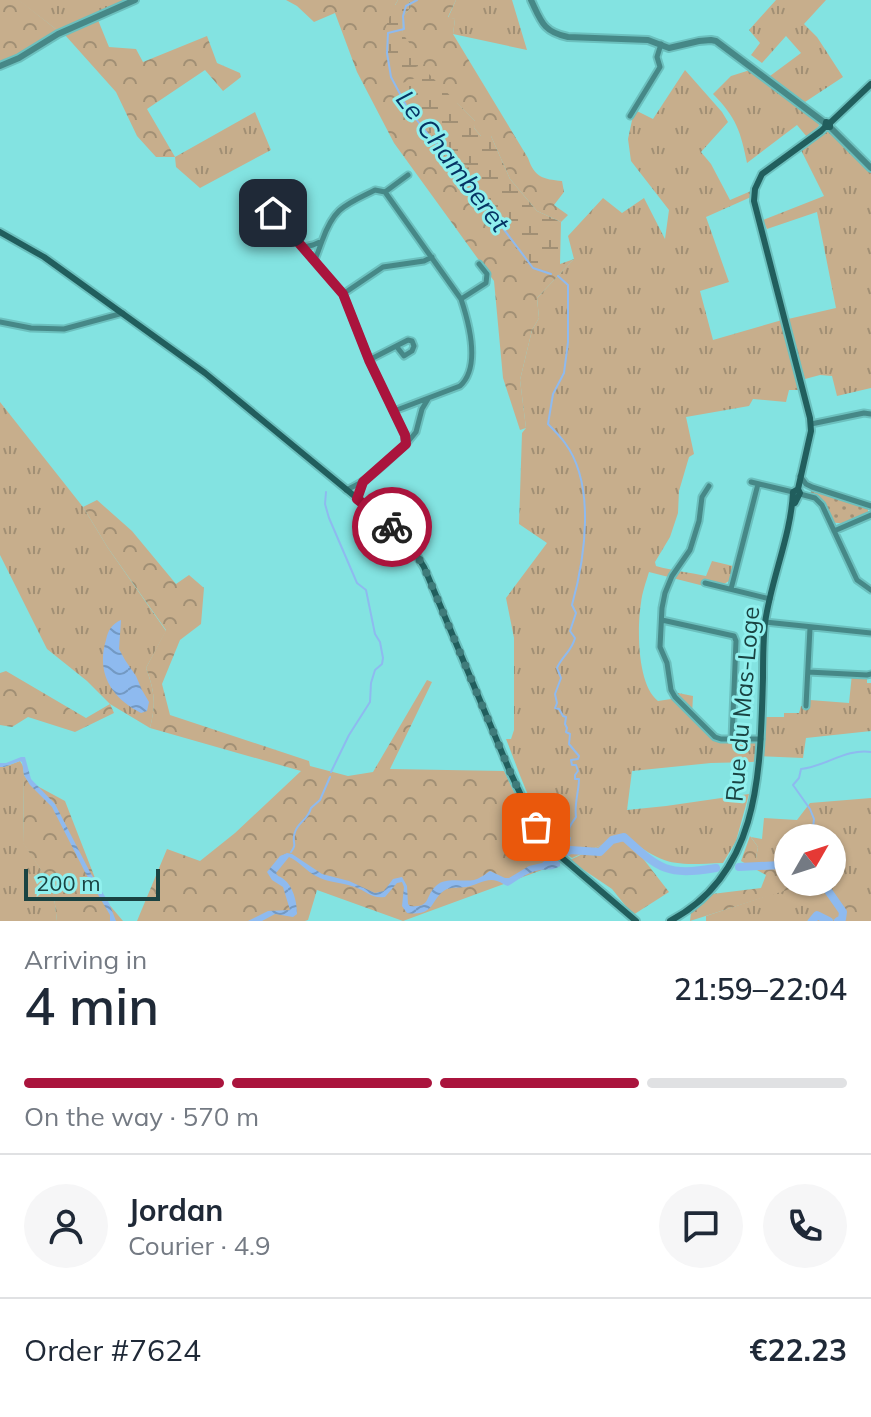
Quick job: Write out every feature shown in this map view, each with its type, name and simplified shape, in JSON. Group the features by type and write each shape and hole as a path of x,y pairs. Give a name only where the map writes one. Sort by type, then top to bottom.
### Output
{"main road":[{"name":"Rue du Mas-Loge","path":"673,920 712,889 739,849 747,828 754,802 761,739 765,622 811,424 754,201 755,189 762,174 828,125 871,84"},
{"path":"0,232 44,257 205,373 406,541 418,557 530,817 554,851 634,921"}],"street":[{"path":"0,66 58,34 135,0"},
{"path":"531,0 545,27 558,35 648,40 669,48 699,41 716,41 828,125 871,168"},
{"path":"630,116 660,67 661,44"},
{"path":"385,192 408,175"},
{"path":"315,260 327,227 339,209 375,190 385,192 461,299 473,361 471,372 460,386 394,411"},
{"path":"273,213 343,294 369,360 405,435 406,444"},
{"path":"304,247 322,241"},
{"path":"343,294 383,267 432,257"},
{"path":"461,299 486,283 487,274 479,264"},
{"path":"0,322 48,330 64,329 124,313"},
{"path":"369,360 397,347"},
{"path":"346,490 363,482 406,444 416,432 422,409 429,399"},
{"path":"408,406 419,418"},
{"path":"811,424 871,414"},
{"path":"800,476 810,486 871,506"},
{"path":"357,499 363,482"},
{"path":"751,482 797,492 818,501 857,580 871,590"},
{"path":"731,589 758,484"},
{"path":"709,486 702,497 690,550 672,576 665,593 660,647 675,697 715,737 761,739"},
{"path":"797,492 810,486"},
{"path":"834,531 871,515"},
{"path":"705,583 770,599"},
{"path":"662,620 734,636 732,739"},
{"path":"765,622 871,633"},
{"path":"806,706 810,628"},
{"path":"808,672 871,674"}],"green space":[{"path":"0,0 19,0 57,30 0,65"},
{"path":"18,0 126,0 57,30"},
{"path":"286,0 398,0 395,5 403,34 402,18 411,7 409,0 456,0 448,17 455,19 453,34 534,170 545,178 562,181 564,192 554,205 568,215 561,222 537,211 510,179 491,136 481,136 474,128 475,121 457,103 442,150 469,167 560,264 574,259 537,298 539,318 532,330 520,380 526,428 520,430 503,378 494,281 394,143 357,72 335,13 314,22"},
{"path":"398,0 409,0 411,7 402,18 403,34 424,64 396,74 387,54 385,37"},
{"path":"456,0 512,0 527,50 453,34 455,19 448,18"},
{"path":"776,0 826,0 804,24 817,37 843,77 805,102 770,76 801,53 786,36 762,63 751,55 760,43 749,30"},
{"path":"98,20 109,47 136,49 143,62 207,36 217,63 240,73 241,77 223,91 205,70 147,109 175,157 156,157 137,136 116,92 65,35"},
{"path":"685,70 728,122 701,152 730,200 751,191 751,197 706,217 729,282 700,291 713,340 782,320 800,390 789,390 786,402 753,399 749,406 686,417 694,454 689,457 679,491 678,513 670,537 655,562 656,566 706,576 712,561 733,566 729,581 724,584 706,580 704,586 649,572 639,627 642,670 651,693 658,701 671,699 678,693 693,696 692,715 715,737 761,739 762,717 799,713 801,706 809,706 810,700 849,703 852,674 867,675 867,683 871,683 871,731 806,738 803,758 759,756 759,761 752,762 632,771 627,810 749,794 736,841 723,863 670,862 624,835 572,858 556,846 559,839 534,806 506,739 511,739 514,730 514,638 506,598 547,543 519,524 522,433 526,428 520,380 532,330 539,318 537,298 574,259 568,236 603,198 622,213 644,198 665,239 669,210 631,161 628,139 634,111 653,119"},
{"path":"750,70 818,121 819,126 807,137 797,125 747,163 736,126 713,94 731,76"},
{"path":"428,73 476,122 474,128 481,136 491,136 510,179 537,211 561,222 560,264 530,268 470,183 469,167 442,151 400,84"},
{"path":"255,112 271,150 200,188 176,167 175,157"},
{"path":"828,131 836,138 839,136 871,168 871,388 837,396 832,376 805,379 788,319 836,308 817,212 767,229 763,220 824,196 801,150"},
{"path":"0,402 83,507 166,631 146,668 154,698 150,728 110,704 47,649 0,555"},
{"path":"812,489 868,507 868,514 845,523 831,521 822,502 810,494"},
{"path":"97,500 132,531 176,584 189,575 204,588 201,624 180,640 162,684 170,715 309,761 310,766 348,776 373,772 427,680 432,682 390,769 504,771 540,847 570,860 624,834 669,892 633,915 612,889 569,860 403,921 317,890 308,920 305,921 137,921 167,849 200,861 301,771 150,728 154,698 146,668 166,630 83,507"},
{"path":"6,671 86,718 110,704 114,713 75,732 28,717 12,727 0,725 0,673"},
{"path":"20,761 24,775 23,842 53,888 57,921 0,921 0,767"},
{"path":"24,775 28,781 65,801 102,896 123,921 57,921 53,888 23,843"},
{"path":"871,798 871,921 835,920 816,912 807,921 706,921 706,916 774,893 774,896 846,896 846,824 774,824 774,867 756,858 758,847 751,837 762,839 764,818 797,820 810,803"},
{"path":"750,836 758,847 756,858 774,862 774,894 690,921 691,913 712,894 761,888 766,875 741,861"},
{"path":"840,900 849,905 871,906 871,921 807,921 816,912 835,920"}],"water":[{"path":"121,620 119,649 149,702 147,711 141,713 121,700 105,674 103,652 107,636 113,625"},
{"path":"25,757 31,779 55,804 116,921 110,921 110,915 52,807 24,775 22,762 0,767 0,763"},
{"path":"287,853 322,874 349,881 375,893 384,891 393,879 402,877 407,886 410,906 425,903 433,889 445,881 474,880 490,871 509,878 529,866 542,863 549,854 560,862 560,866 531,872 508,886 489,880 447,889 424,912 407,913 402,906 402,882 397,883 385,897 376,897 312,874 289,857 276,873 290,887 297,914 293,917 275,914 262,921 248,921 268,911 290,910 283,887 272,880 267,872 280,856"}],"waterway":[{"name":"Le Chamberet","path":"417,0 406,6 404,29 388,33 391,77 408,109 435,143 466,171 487,207 533,268 551,274"},
{"name":"Le Chamberet","path":"558,276 568,285 568,342 564,373 553,394 548,424 575,460 581,479 585,522 581,566 572,605 576,613 570,631 575,638 557,668 561,678 555,694 555,708 566,717 569,744 579,756 571,760 578,771 575,779 579,779 576,817 568,832 570,850"},
{"path":"326,492 329,518 357,583 366,590 383,658 371,683 370,702 331,772"},
{"path":"813,824 810,809 793,785 801,769 844,755 871,752"},
{"path":"291,852 296,829 320,800 330,777"},
{"path":"556,860 570,850 600,852 612,840 624,837 665,868 686,871 716,868"},
{"path":"739,867 774,865"},
{"path":"832,896 843,912 842,919 838,921"},
{"path":"812,921 817,915 829,921"}],"way so far":[{"path":"392,527 412,548 424,567 536,827"}],"route":[{"path":"273,213 343,294 369,360 405,435 406,444 363,482 357,499 392,527"}]}
